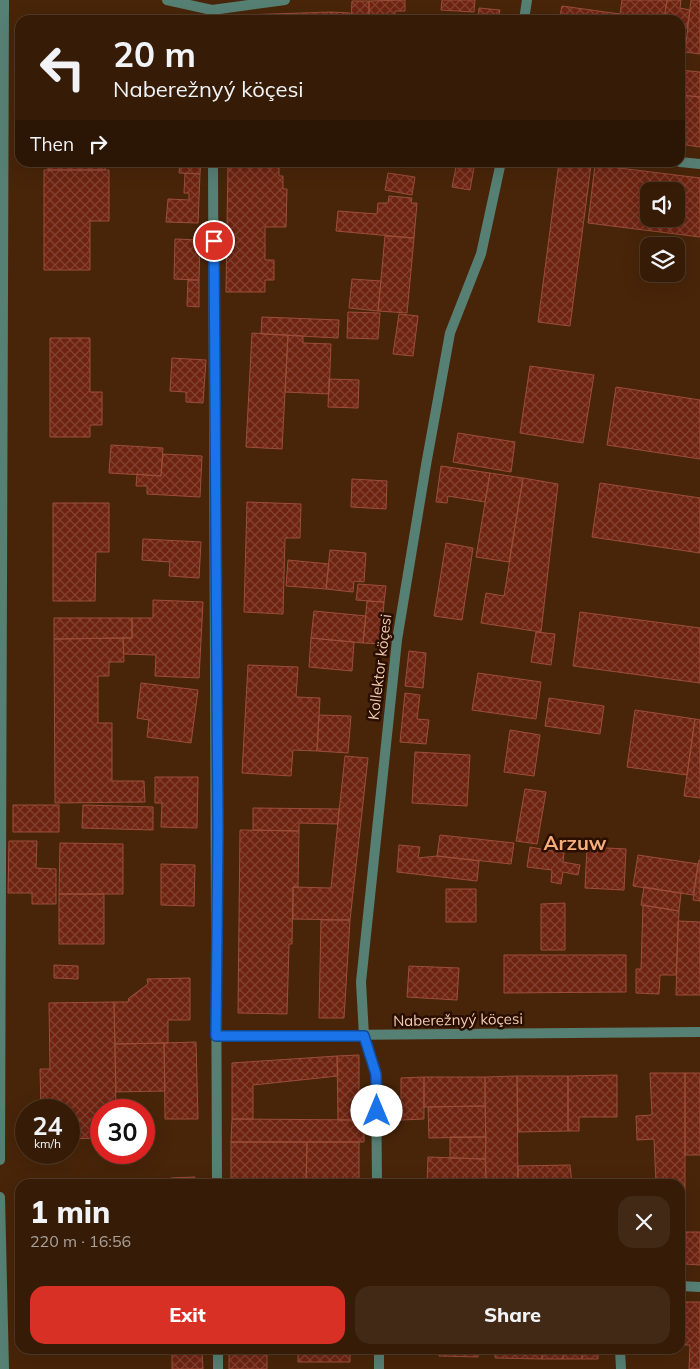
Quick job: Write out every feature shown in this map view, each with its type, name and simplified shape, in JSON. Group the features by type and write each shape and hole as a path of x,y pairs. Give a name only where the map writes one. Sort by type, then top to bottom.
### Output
{"street":[{"path":"0,1160 4,0"},
{"path":"167,0 212,15 286,0"},
{"path":"525,15 527,0"},
{"path":"685,162 700,164"},
{"path":"213,167 218,830 217,1179"},
{"name":"Kollektor köçesi","path":"377,1179 376,1074 364,1036 361,982 397,640 450,333 481,254 500,167"},
{"name":"Naberežnyý köçesi","path":"216,1036 700,1032"},
{"path":"0,1197 4,1369"},
{"path":"685,1286 700,1287"},
{"path":"218,1354 218,1369"},
{"path":"379,1354 379,1369"},
{"path":"620,1354 621,1369"}],"building":[{"path":"405,0 405,11 395,11 395,15 369,15 369,1"},
{"path":"442,0 475,0 474,12 441,10"},
{"path":"622,0 667,0 665,15 560,15 562,6 620,14"},
{"path":"667,0 681,0 680,8 690,10 687,28 685,28 685,15 665,15"},
{"path":"691,0 700,0 700,54 685,52"},
{"path":"352,1 369,1 369,15 351,15"},
{"path":"479,8 500,10 499,15 478,15"},
{"path":"331,12 331,15 243,15"},
{"path":"331,12 350,13 350,15 331,15"},
{"path":"685,70 700,72 700,97 685,96"},
{"path":"685,96 700,97 700,147 685,145"},
{"path":"48,167 105,167 105,170 48,170"},
{"path":"180,167 201,167 200,174 179,173"},
{"path":"228,167 279,167 279,176 283,176 283,189 287,189 286,227 265,227 265,260 274,260 274,280 265,280 265,292 226,292"},
{"path":"456,167 474,167 470,190 452,187"},
{"path":"558,167 591,167 570,326 538,322"},
{"path":"595,167 611,167 700,178 700,237 588,223"},
{"path":"44,170 109,170 109,221 90,221 90,270 44,270"},
{"path":"185,173 200,174 198,223 166,222 168,199 189,200 189,193 184,193"},
{"path":"388,173 415,177 412,195 385,190"},
{"path":"389,196 412,198 411,203 417,203 414,238 336,231 338,211 377,214 378,203 388,203"},
{"path":"385,236 414,238 407,313 378,311"},
{"path":"175,239 200,240 199,280 174,279"},
{"path":"352,279 381,281 378,311 349,308"},
{"path":"188,280 199,280 199,307 187,306"},
{"path":"348,312 380,313 378,339 347,338"},
{"path":"399,314 418,316 413,356 393,354"},
{"path":"262,317 339,320 338,338 261,334"},
{"path":"252,333 288,335 282,449 246,447"},
{"path":"288,335 303,336 303,343 331,344 329,394 285,392"},
{"path":"50,338 90,338 90,392 102,392 102,425 90,425 90,437 50,437"},
{"path":"172,358 206,360 203,403 186,402 186,392 170,391"},
{"path":"530,366 594,375 583,443 520,433"},
{"path":"329,379 359,380 358,408 328,407"},
{"path":"616,387 700,400 700,459 607,445"},
{"path":"458,433 515,442 511,472 453,462"},
{"path":"111,445 163,448 161,476 109,473"},
{"path":"163,454 202,456 200,497 147,494 147,486 136,486 137,474 161,476"},
{"path":"441,466 490,473 485,502 448,496 447,503 436,502"},
{"path":"490,473 523,478 509,562 476,557"},
{"path":"523,478 558,484 541,632 481,623 486,593 504,596"},
{"path":"352,479 387,481 386,509 351,507"},
{"path":"600,483 700,498 700,553 592,537"},
{"path":"247,502 301,504 300,538 285,538 283,614 244,612"},
{"path":"53,503 109,503 109,552 96,552 95,601 53,601"},
{"path":"143,539 201,542 199,578 169,576 170,562 142,560"},
{"path":"446,543 473,548 462,620 434,616"},
{"path":"330,550 366,553 364,582 354,581 353,592 326,589"},
{"path":"288,560 329,564 326,589 286,586"},
{"path":"358,584 386,586 384,602 356,600"},
{"path":"153,600 203,602 199,678 155,676 156,655 124,654 123,638 132,638 132,618 153,618"},
{"path":"367,601 384,602 381,644 363,643"},
{"path":"314,611 366,616 363,643 311,638"},
{"path":"580,612 700,628 700,683 573,666"},
{"path":"54,618 132,618 132,638 54,639"},
{"path":"536,632 555,634 551,665 531,662"},
{"path":"123,638 124,662 109,662 109,676 98,676 98,723 112,723 112,781 144,781 145,802 55,803 54,639"},
{"path":"311,638 354,642 352,671 309,667"},
{"path":"409,651 426,653 423,688 405,686"},
{"path":"248,665 298,667 296,697 320,698 317,751 293,750 291,776 242,773"},
{"path":"478,673 541,682 536,719 472,710"},
{"path":"141,683 198,690 191,743 147,737 149,720 137,718"},
{"path":"405,693 420,695 417,719 429,720 426,744 400,742"},
{"path":"549,698 604,706 600,734 545,726"},
{"path":"635,710 695,719 687,775 627,767"},
{"path":"319,715 351,716 348,753 317,751"},
{"path":"695,719 700,720 700,798 684,796"},
{"path":"510,730 540,735 534,776 504,772"},
{"path":"415,752 470,755 467,806 412,803"},
{"path":"345,756 368,758 350,920 293,919 293,887 331,888"},
{"path":"155,777 198,777 197,828 161,827 162,803 155,803"},
{"path":"525,789 546,792 537,844 516,841"},
{"path":"13,805 59,805 59,832 13,832"},
{"path":"83,805 153,807 153,830 82,828"},
{"path":"253,808 339,809 338,824 299,823 299,831 253,830"},
{"path":"240,830 299,831 298,887 293,887 292,944 289,944 287,1014 238,1013"},
{"path":"440,835 514,843 511,864 437,856"},
{"path":"9,841 37,841 36,868 56,869 56,904 32,904 32,893 8,893"},
{"path":"60,843 123,844 123,894 59,894"},
{"path":"399,845 420,847 418,858 437,856 479,861 477,881 397,872"},
{"path":"530,847 564,853 563,862 580,865 578,875 563,872 561,884 551,882 552,870 527,867"},
{"path":"587,847 626,849 624,890 585,888"},
{"path":"638,855 698,864 693,895 633,886"},
{"path":"700,860 700,901 693,900"},
{"path":"161,864 195,865 194,906 161,905"},
{"path":"644,887 681,893 679,911 641,905"},
{"path":"446,889 476,889 476,922 446,922"},
{"path":"59,894 104,894 104,944 59,944"},
{"path":"565,903 565,950 541,950 541,904"},
{"path":"643,905 679,911 676,975 660,975 659,994 636,993 636,969 641,969"},
{"path":"321,920 350,920 344,1018 319,1018"},
{"path":"678,921 700,922 700,995 676,995"},
{"path":"504,955 626,955 626,992 504,993"},
{"path":"54,965 78,966 78,979 54,978"},
{"path":"409,966 459,968 457,1000 407,997"},
{"path":"190,978 190,1020 168,1020 168,1043 115,1044 114,1002 128,1002 129,998 148,984 147,979"},
{"path":"114,1002 116,1099 90,1099 90,1138 80,1139 80,1099 41,1099 40,1069 50,1069 49,1003"},
{"path":"196,1042 198,1119 165,1119 164,1043"},
{"path":"164,1043 165,1091 116,1092 115,1044"},
{"path":"359,1055 359,1120 338,1120 337,1056"},
{"path":"337,1056 338,1076 253,1085 253,1119 232,1119 232,1063"},
{"path":"650,1073 685,1073 685,1179 656,1179 654,1139 637,1140 636,1116 652,1115"},
{"path":"685,1073 700,1073 700,1155 685,1155"},
{"path":"617,1075 617,1117 579,1117 579,1131 568,1131 568,1076"},
{"path":"517,1076 518,1179 486,1179 485,1077"},
{"path":"517,1076 568,1076 568,1131 518,1132"},
{"path":"424,1077 424,1119 401,1120 401,1078"},
{"path":"424,1077 485,1077 485,1106 424,1107"},
{"path":"485,1106 486,1137 429,1138 428,1107"},
{"path":"232,1119 364,1120 364,1142 231,1142"},
{"path":"450,1137 486,1137 485,1159 450,1158"},
{"path":"231,1142 307,1142 306,1179 231,1179"},
{"path":"307,1142 359,1142 359,1179 306,1179"},
{"path":"428,1157 485,1159 486,1179 427,1179"},
{"path":"570,1165 571,1179 518,1179 518,1166"},
{"path":"195,1177 195,1179 171,1179"},
{"path":"686,1232 700,1232 700,1265 685,1264"},
{"path":"685,1302 700,1302 700,1369 689,1369 690,1345 685,1345"},
{"path":"172,1354 202,1354 203,1369 172,1369"},
{"path":"229,1354 267,1354 267,1369 229,1369"},
{"path":"298,1354 350,1354 350,1362 298,1362"},
{"path":"439,1354 478,1354 478,1357 439,1356"},
{"path":"495,1354 542,1354 542,1359 495,1358"},
{"path":"542,1354 564,1354 563,1359 542,1359"},
{"path":"564,1354 582,1354 582,1359 563,1359"},
{"path":"582,1354 598,1354 598,1359 582,1359"}],"district":[{"name":"Arzuw","path":"575,843"}],"route":[{"path":"214,241 218,830 216,1036 364,1036 376,1074 377,1111"}]}
